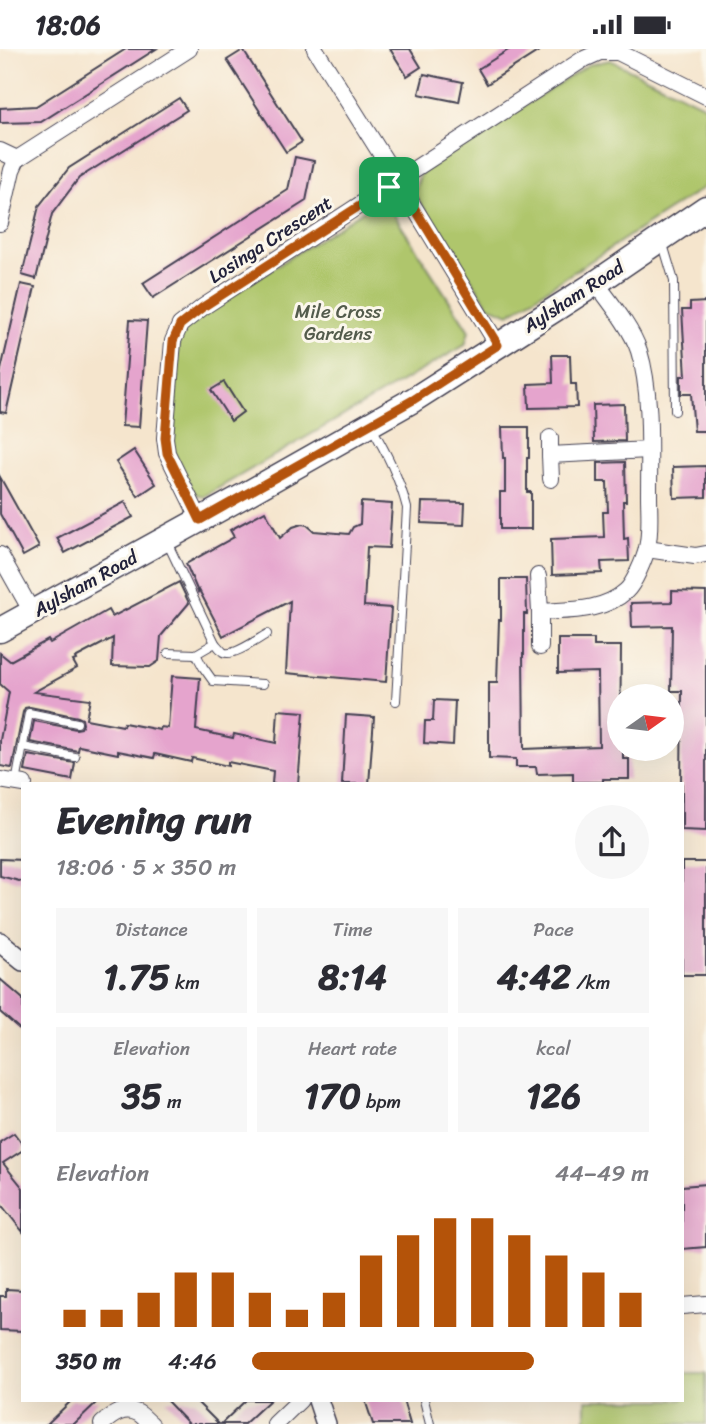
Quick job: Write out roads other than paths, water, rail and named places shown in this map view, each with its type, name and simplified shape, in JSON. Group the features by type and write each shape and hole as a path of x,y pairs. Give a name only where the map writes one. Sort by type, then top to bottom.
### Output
{"main road":[{"name":"Aylsham Road","path":"0,630 422,394 596,283 706,208"}],"street":[{"path":"0,223 17,159 189,49"},
{"path":"315,49 498,345"},
{"name":"Losinga Crescent","path":"200,520 167,453 165,438 173,341 180,325 203,307 582,60 600,52 618,52 706,96"},
{"path":"0,151 17,159"},
{"path":"540,612 582,610 606,603 626,591 633,583 648,549 649,450 646,377 638,347 596,283"},
{"path":"551,479 550,447 649,450"},
{"path":"648,549 695,556 706,554"},
{"path":"0,555 32,612"},
{"path":"538,576 540,647"},
{"path":"0,942 21,959"},
{"path":"684,1305 706,1304"},
{"path":"275,1424 298,1402"},
{"path":"319,1402 326,1424"},
{"path":"102,1424 113,1414 125,1411 138,1413 151,1424"}],"lane":[{"path":"661,238 674,281 675,411"},
{"path":"370,423 397,474 407,508 396,701"},
{"path":"165,539 215,643 222,652 235,652 267,634"},
{"path":"168,653 196,654 215,643"},
{"path":"196,654 214,681 262,684"},
{"path":"14,782 29,713 78,723"},
{"path":"23,747 75,757"},
{"path":"424,1402 430,1424"}],"park label":[{"name":"Mile Cross Gardens","path":"338,322"}]}
